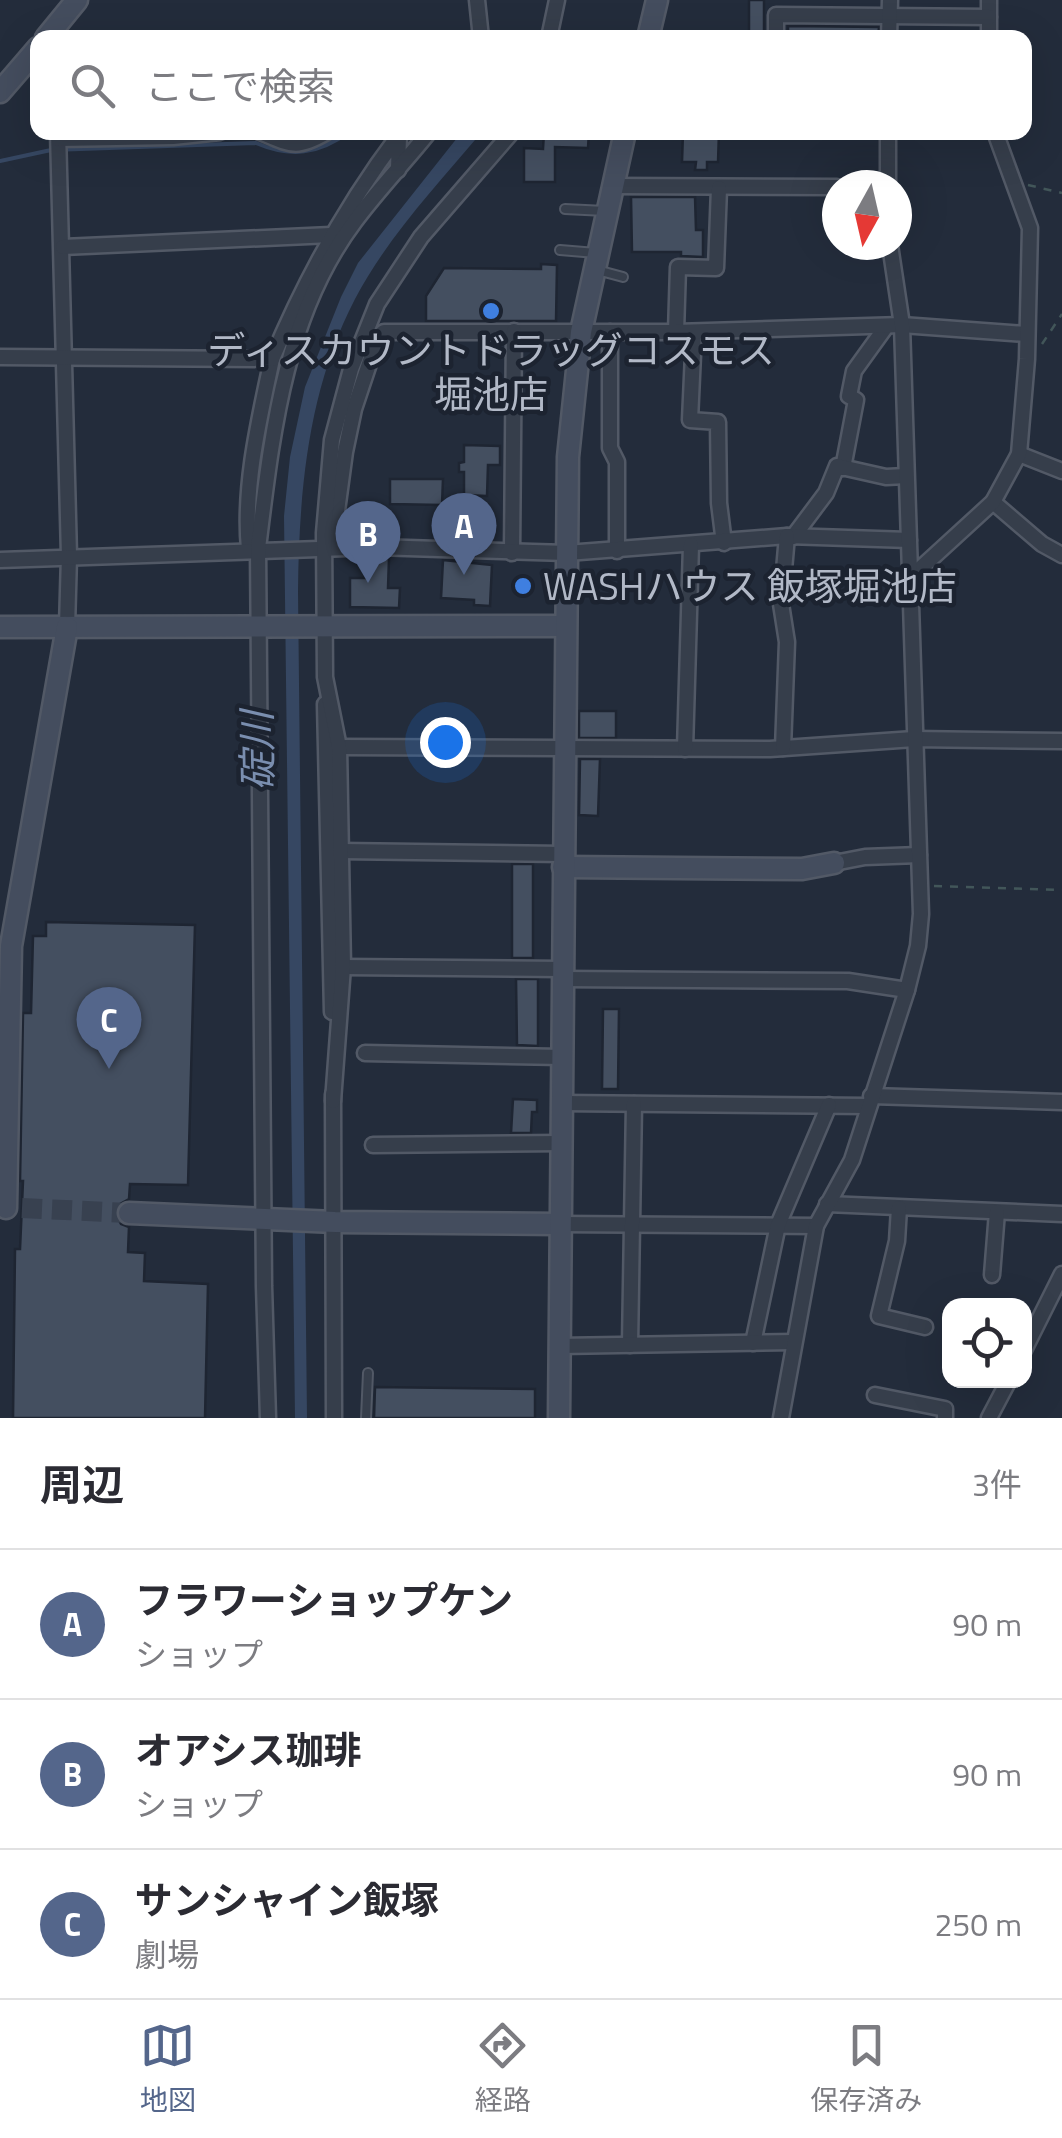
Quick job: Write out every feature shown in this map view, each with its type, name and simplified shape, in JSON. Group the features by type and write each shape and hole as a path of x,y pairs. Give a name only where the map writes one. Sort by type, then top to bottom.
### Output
{"street":[{"path":"477,0 480,30"},
{"path":"551,30 557,0"},
{"path":"650,30 658,0"},
{"path":"989,0 990,30"},
{"path":"53,30 70,4"},
{"path":"776,30 776,15 890,7 989,17"},
{"path":"0,92 30,57"},
{"path":"9,1208 11,946 67,627 69,556 59,142 116,140"},
{"path":"275,140 299,145 310,140"},
{"path":"257,548 248,531 257,427 272,360 330,235 396,140"},
{"path":"398,170 400,140"},
{"path":"268,1418 262,627 257,548 288,358 310,299 354,222 422,140"},
{"path":"334,1418 334,1101 323,627 326,490 338,414 377,304 421,238 505,140"},
{"path":"559,1418 568,457 581,332 623,140"},
{"path":"888,140 888,170"},
{"path":"910,578 992,502 1019,454 1027,359 1030,228 998,140"},
{"path":"612,186 822,186"},
{"path":"676,332 678,267 716,268 719,188"},
{"path":"63,246 330,235"},
{"path":"781,1418 816,1226 852,1160 918,946 920,886 902,325 892,260"},
{"path":"326,548 354,409 378,337 390,330 694,332 902,325 1026,334"},
{"path":"843,468 856,400 849,396 850,380 885,328"},
{"path":"512,553 514,331"},
{"path":"610,332 610,448 617,462 617,550"},
{"path":"694,332 690,420 718,422 719,503 724,543"},
{"path":"0,357 272,360"},
{"path":"1019,454 1062,471"},
{"path":"783,748 787,642 781,604 790,536 826,493 837,466 886,477 906,476"},
{"path":"992,502 1042,544 1062,555"},
{"path":"0,560 257,548 417,547 567,553 790,536 908,540"},
{"path":"685,749 691,545"},
{"path":"0,628 565,626"},
{"path":"324,677 339,747 343,967 334,1101"},
{"path":"339,747 685,749 914,740 1062,740"},
{"path":"341,851 802,869 866,857 919,855"},
{"path":"343,967 848,981 907,990"},
{"path":"365,1053 562,1057"},
{"path":"561,1103 1062,1102"},
{"path":"630,1345 634,1104"},
{"path":"753,1343 778,1225 830,1105"},
{"path":"373,1146 561,1143"},
{"path":"827,1204 1062,1214"},
{"path":"899,1208 897,1241 879,1316 925,1327"},
{"path":"992,1274 998,1212"},
{"path":"129,1213 334,1222 816,1226"},
{"path":"1032,1334 1062,1274"},
{"path":"560,1346 794,1342"},
{"path":"990,1418 1005,1388"},
{"path":"875,1395 945,1409 945,1418"}],"lane":[{"path":"565,209 606,211"},
{"path":"560,250 594,261 622,277"},
{"path":"366,1418 368,1373"}],"path":[{"path":"1012,181 1062,194"},
{"path":"1027,359 1038,351 1062,314"},
{"path":"920,886 1062,890"}],"water":[{"path":"455,140 475,140 382,255 355,299 326,369 309,442 298,591 307,1418 295,1418 284,516 290,457 305,387 358,263"}],"building":[{"path":"749,0 764,0 764,30 749,30"},
{"path":"788,26 879,27 879,30 788,30"},
{"path":"544,140 588,140 588,148 555,147 555,182 524,182 524,148 543,149"},
{"path":"683,140 719,140 718,162 707,162 707,170 695,170 696,162 682,162"},
{"path":"631,197 695,197 696,230 703,230 703,257 681,256 681,252 632,252"},
{"name":"ディスカウントドラッグコスモス 堀池店","path":"541,264 557,265 556,321 426,321 426,296 444,268 541,269"},
{"path":"464,445 500,446 500,465 488,465 487,496 464,495 464,472 459,472 459,463 464,462"},
{"path":"390,479 443,479 442,505 390,504"},
{"path":"365,558 389,558 388,588 400,588 399,608 350,607 350,578 365,578"},
{"path":"443,560 492,565 490,606 474,605 474,600 441,598"},
{"path":"579,711 616,711 616,738 579,738"},
{"path":"580,759 600,759 598,816 579,815"},
{"path":"512,864 533,864 533,958 512,958"},
{"path":"46,922 195,925 188,1185 130,1184 129,1199 118,1205 115,1213 121,1224 129,1227 128,1252 145,1253 144,1281 208,1284 205,1418 13,1418 15,1249 20,1249 23,1181 23,1013 31,1013 33,936 46,936"},
{"path":"516,979 538,979 538,1046 517,1045"},
{"path":"603,1009 619,1009 618,1089 602,1089"},
{"path":"513,1099 537,1100 531,1133 511,1133"},
{"path":"375,1387 535,1389 535,1418 374,1418"}],"waterway":[{"path":"0,161 51,150 256,143 293,152 315,149 335,140"}],"tunnel":[{"path":"22,1208 129,1213"}],"place":[{"name":"ディスカウントドラッグコスモス 堀池店","path":"491,311"},
{"name":"フラワーショップケン","path":"464,575"},
{"name":"オアシス珈琲","path":"368,583"},
{"name":"WASHハウス 飯塚堀池店","path":"523,586"},
{"name":"サンシャイン飯塚","path":"109,1069"}],"water label":[{"name":"碇川","path":"257,751"}]}
